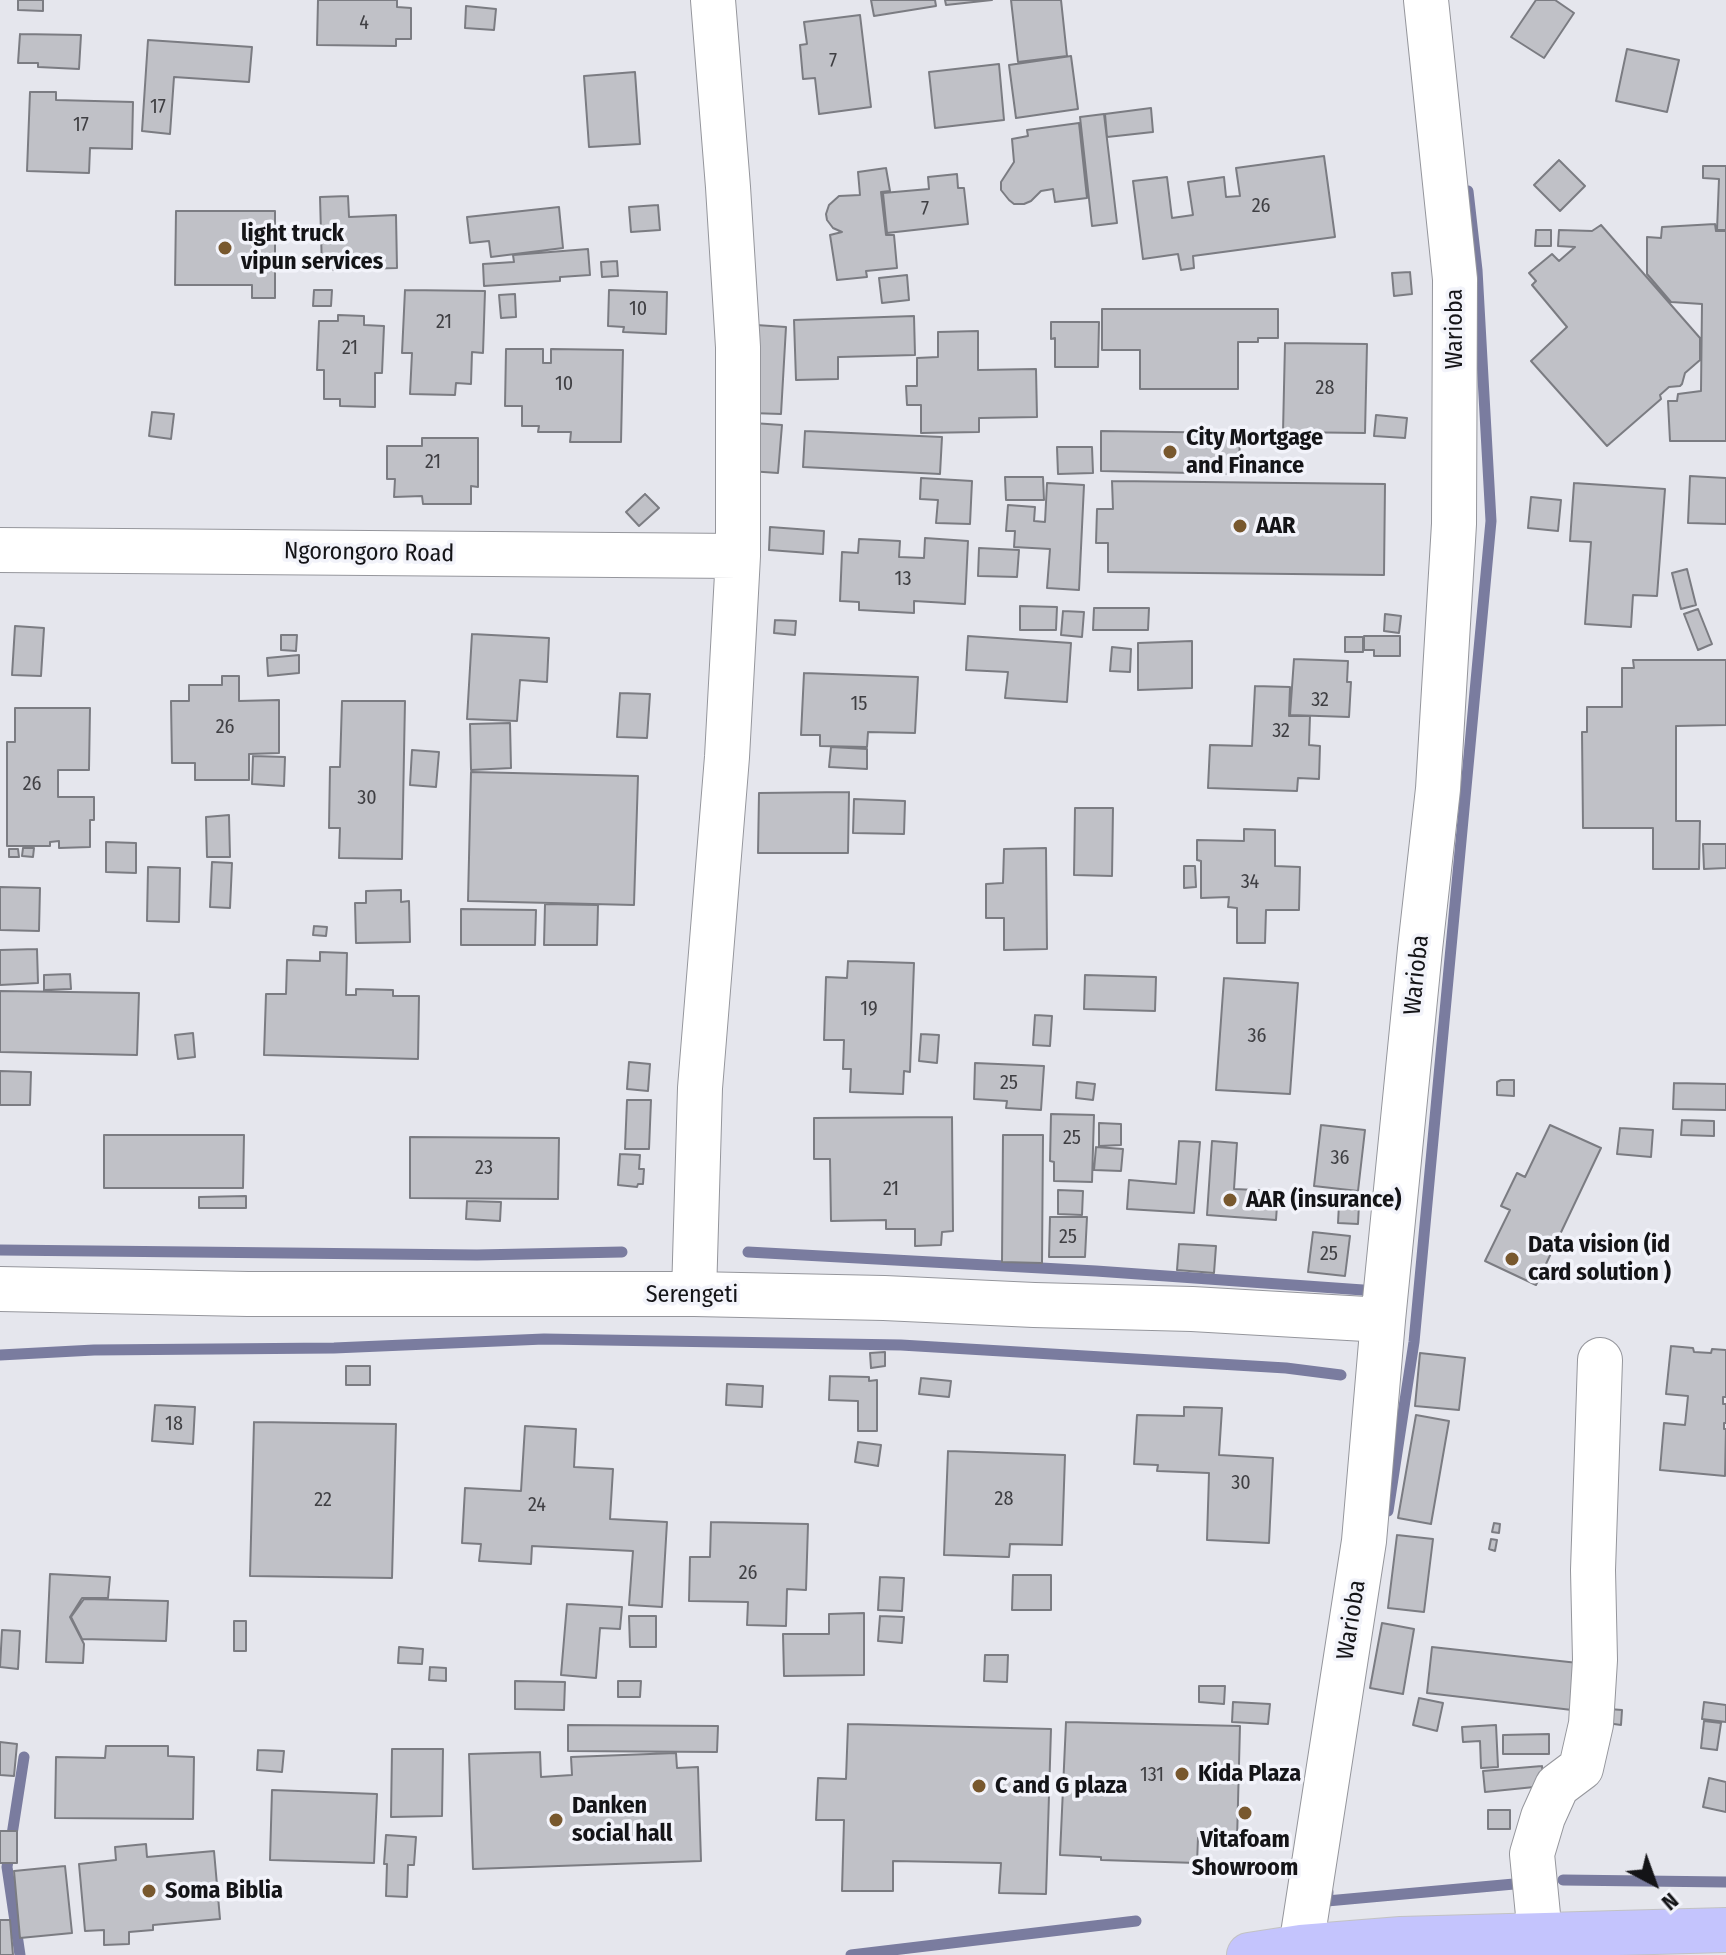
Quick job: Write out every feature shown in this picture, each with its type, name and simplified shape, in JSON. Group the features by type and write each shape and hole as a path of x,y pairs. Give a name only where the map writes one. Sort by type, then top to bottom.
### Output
{"main road":[{"path":"1249,1955 1301,1947 1347,1949 1540,1935 1726,1930"}],"street":[{"path":"694,1294 700,1088 727,757 738,556 738,347 713,0"},
{"name":"Warioba","path":"1301,1947 1364,1541 1418,964 1438,789 1454,524 1455,279 1426,0"},
{"name":"Ngorongoro Road","path":"0,550 738,556"},
{"name":"Serengeti","path":"0,1289 248,1294 694,1294 884,1298 1192,1309 1383,1320"},
{"path":"1540,1935 1532,1854 1543,1817 1557,1786 1581,1768 1591,1724 1595,1660 1593,1570 1600,1360"}],"building":[{"path":"18,0 43,0 43,11 18,10"},
{"path":"318,0 397,0 397,7 411,8 411,39 396,39 396,46 317,45"},
{"path":"871,0 935,0 936,6 874,16"},
{"path":"945,0 992,0 946,5"},
{"path":"1011,0 1061,0 1067,56 1018,62"},
{"path":"1536,0 1555,0 1574,13 1544,58 1511,37"},
{"path":"466,6 496,9 494,30 465,28"},
{"path":"860,15 871,107 819,114 815,78 803,79 800,45 807,44 804,22"},
{"path":"20,34 81,35 79,69 18,63"},
{"path":"148,40 252,47 249,82 174,77 170,134 142,131"},
{"path":"1627,49 1679,60 1667,112 1616,101"},
{"path":"1071,56 1078,109 1016,118 1009,65"},
{"path":"999,64 1004,120 935,128 929,72"},
{"path":"635,72 640,144 589,147 584,76"},
{"path":"30,92 56,92 56,100 133,102 132,149 90,148 89,173 27,171"},
{"path":"1151,108 1153,132 1107,137 1105,114"},
{"path":"1104,114 1117,223 1092,226 1080,117"},
{"path":"1079,123 1087,198 1055,202 1053,189 1041,191 1024,204 1014,204 1009,200 1001,190 1001,182 1014,162 1012,139 1028,136 1027,130"},
{"path":"1324,156 1335,237 1193,256 1194,268 1181,270 1178,254 1143,259 1133,181 1167,177 1172,218 1193,215 1188,182 1224,177 1226,197 1240,196 1236,168"},
{"path":"1559,160 1585,186 1560,211 1534,185"},
{"path":"1703,166 1726,166 1726,230 1717,230 1719,179 1703,178"},
{"path":"886,168 890,191 881,192 886,235 894,235 897,268 866,271 867,277 837,280 830,235 842,232 833,228 827,220 829,205 839,196 860,195 858,172"},
{"path":"957,174 958,188 964,188 968,224 887,233 883,193 929,189 928,177"},
{"path":"348,196 349,217 396,215 397,268 322,270 320,197"},
{"path":"658,205 660,230 631,232 629,207"},
{"path":"559,207 563,248 491,257 489,241 470,243 467,217"},
{"name":"light truck vipun services","path":"176,211 275,211 275,298 252,298 252,285 175,285"},
{"path":"1715,224 1716,231 1726,231 1726,441 1670,441 1668,401 1677,401 1678,394 1701,391 1702,304 1671,302 1647,274 1647,237 1661,238 1662,227"},
{"path":"1601,225 1700,338 1700,360 1685,373 1682,384 1669,387 1660,395 1661,399 1607,446 1531,361 1567,327 1532,285 1536,281 1529,273 1552,254 1559,261 1575,247 1558,246 1559,230 1592,231"},
{"path":"1536,230 1551,230 1551,246 1535,246"},
{"path":"588,249 590,275 560,277 560,281 484,286 483,264 514,262 513,255"},
{"path":"617,261 618,276 602,277 601,262"},
{"path":"1410,272 1412,294 1394,296 1392,273"},
{"path":"907,275 909,300 882,303 879,278"},
{"path":"314,290 332,290 331,306 313,306"},
{"path":"405,290 485,291 483,353 472,352 471,384 456,383 455,395 410,394 412,353 402,353"},
{"path":"609,290 667,292 666,334 623,332 624,327 608,326"},
{"path":"515,294 516,317 501,318 499,295"},
{"path":"1102,309 1278,309 1278,338 1238,342 1238,389 1140,389 1140,350 1102,350"},
{"path":"338,315 364,316 364,325 384,326 382,373 375,373 375,407 340,406 340,399 324,399 324,370 317,370 319,321 338,321"},
{"path":"914,316 915,355 838,357 838,379 796,380 794,320"},
{"path":"1051,322 1099,322 1098,367 1055,367 1055,338 1051,339"},
{"path":"756,325 786,327 781,414 751,413"},
{"path":"978,331 978,370 1036,369 1037,417 979,418 979,432 921,433 921,405 907,405 906,386 917,386 917,358 938,357 938,332"},
{"path":"1285,343 1367,344 1365,433 1283,432"},
{"path":"506,349 543,349 543,363 551,363 551,349 623,350 621,442 570,442 571,432 538,432 539,426 522,426 522,406 505,406"},
{"path":"152,412 174,414 171,439 149,436"},
{"path":"1376,415 1407,418 1405,438 1374,436"},
{"path":"753,423 782,425 778,473 749,471"},
{"path":"805,431 942,437 940,474 803,467"},
{"name":"City Mortgage and Finance","path":"1101,431 1240,433 1239,474 1101,471"},
{"path":"422,438 478,438 478,487 471,486 471,504 423,504 422,496 394,497 395,479 387,479 387,446 422,446"},
{"path":"1057,447 1092,447 1093,473 1058,474"},
{"path":"1690,476 1726,478 1726,524 1688,523"},
{"path":"1005,477 1043,477 1044,500 1006,500"},
{"path":"921,478 972,481 970,524 936,523 938,500 920,499"},
{"name":"AAR","path":"1112,481 1385,484 1384,575 1108,572 1108,543 1096,543 1097,509 1113,509"},
{"path":"1047,483 1084,485 1079,590 1047,588 1050,549 1014,547 1015,531 1006,531 1008,505 1035,507 1034,521 1045,522"},
{"path":"1574,483 1665,489 1657,596 1633,595 1631,627 1585,624 1591,542 1570,541"},
{"path":"645,494 659,508 639,526 626,512"},
{"path":"1531,497 1561,500 1558,531 1528,528"},
{"path":"770,527 824,531 823,554 769,550"},
{"path":"925,538 968,541 965,604 914,601 914,613 859,610 859,602 840,601 842,552 858,553 859,539 900,541 899,557 924,558"},
{"path":"979,548 1019,550 1017,577 978,576"},
{"path":"1687,569 1696,605 1681,609 1672,573"},
{"path":"1020,606 1057,607 1056,630 1020,630"},
{"path":"1094,608 1149,608 1148,630 1093,630"},
{"path":"1698,609 1712,644 1698,650 1684,614"},
{"path":"1063,611 1084,612 1082,637 1061,635"},
{"path":"1385,614 1401,616 1399,633 1384,631"},
{"path":"775,620 796,621 795,635 774,633"},
{"path":"15,626 44,628 41,676 12,675"},
{"path":"472,634 549,638 547,682 520,680 517,721 467,719"},
{"path":"281,635 297,635 296,651 281,650"},
{"path":"968,636 1071,643 1067,702 1005,698 1008,672 966,670"},
{"path":"1364,636 1400,636 1400,656 1374,656 1374,650 1364,650"},
{"path":"1345,637 1363,637 1363,652 1345,652"},
{"path":"1192,641 1192,688 1138,690 1138,643"},
{"path":"1112,647 1131,649 1130,672 1110,671"},
{"path":"299,655 299,673 268,676 267,658"},
{"path":"1294,659 1348,661 1347,682 1351,682 1349,717 1290,715"},
{"path":"1633,660 1726,660 1726,725 1676,726 1676,821 1700,821 1699,869 1653,869 1653,828 1583,828 1582,732 1587,732 1587,707 1622,707 1622,668 1634,668"},
{"path":"804,673 918,677 915,733 868,732 867,747 820,746 820,735 801,735"},
{"path":"222,676 239,676 239,701 279,700 279,753 249,754 249,780 195,780 195,763 172,763 171,701 189,701 189,685 222,685"},
{"path":"1255,686 1290,687 1289,716 1310,716 1309,745 1320,746 1319,779 1298,778 1297,791 1208,788 1210,745 1252,746"},
{"path":"620,693 650,694 647,738 617,737"},
{"path":"342,701 405,701 402,859 339,858 340,828 329,828 330,767 340,767"},
{"path":"15,708 90,708 89,770 58,770 58,797 94,797 90,847 59,848 59,841 50,842 50,846 7,846 7,742 15,742"},
{"path":"510,723 511,768 471,770 470,724"},
{"path":"831,747 867,749 867,769 829,767"},
{"path":"412,750 439,752 436,787 410,785"},
{"path":"253,756 285,757 284,786 252,784"},
{"path":"471,772 638,776 634,905 468,901"},
{"path":"849,792 848,853 758,853 759,793"},
{"path":"854,799 905,801 904,834 853,833"},
{"path":"1075,808 1113,808 1112,876 1074,875"},
{"path":"229,815 230,857 207,857 206,817"},
{"path":"1244,829 1275,830 1275,866 1300,867 1299,910 1266,910 1265,943 1237,943 1237,908 1228,907 1229,897 1201,898 1201,861 1197,860 1197,840 1244,841"},
{"path":"106,842 136,843 136,873 106,872"},
{"path":"1703,844 1726,844 1726,868 1704,869"},
{"path":"23,848 34,848 33,857 22,856"},
{"path":"1046,848 1047,949 1004,950 1004,918 986,918 986,884 1003,883 1004,849"},
{"path":"9,849 18,849 19,857 9,857"},
{"path":"212,862 232,863 230,908 210,907"},
{"path":"1184,866 1195,866 1196,887 1184,888"},
{"path":"148,867 180,868 179,922 147,921"},
{"path":"0,887 40,888 39,931 0,930"},
{"path":"401,890 401,902 409,901 410,942 356,943 355,903 366,903 366,891"},
{"path":"545,904 598,905 597,945 544,945"},
{"path":"461,909 536,910 535,945 461,945"},
{"path":"314,926 327,927 326,936 313,935"},
{"path":"37,949 38,983 0,985 0,950"},
{"path":"320,952 347,953 346,995 356,995 356,989 393,990 393,996 419,996 418,1059 264,1055 266,994 286,994 287,960 320,961"},
{"path":"848,961 914,963 910,1072 904,1071 903,1094 850,1092 851,1069 843,1069 844,1040 824,1040 826,977 847,978"},
{"path":"70,974 71,989 44,990 44,975"},
{"path":"1085,975 1156,977 1155,1011 1084,1009"},
{"path":"1224,978 1298,983 1290,1094 1216,1090"},
{"path":"0,991 139,993 137,1055 0,1052"},
{"path":"1035,1015 1052,1016 1050,1046 1033,1045"},
{"path":"193,1033 195,1057 178,1059 175,1035"},
{"path":"921,1034 939,1035 937,1063 919,1061"},
{"path":"629,1062 650,1064 648,1091 627,1089"},
{"path":"975,1063 1044,1066 1041,1110 1006,1108 1007,1101 974,1099"},
{"path":"0,1071 31,1072 30,1105 0,1105"},
{"path":"1514,1080 1514,1096 1497,1095 1497,1082"},
{"path":"1077,1082 1095,1084 1093,1100 1076,1098"},
{"path":"1674,1083 1726,1084 1726,1110 1673,1109"},
{"path":"627,1100 651,1100 649,1149 625,1149"},
{"path":"1051,1114 1094,1115 1092,1182 1054,1181 1054,1162 1050,1161"},
{"path":"952,1117 953,1231 942,1232 941,1245 915,1246 915,1229 886,1229 886,1220 831,1221 830,1159 814,1159 814,1118"},
{"path":"1682,1120 1714,1121 1714,1136 1681,1135"},
{"path":"1099,1123 1121,1124 1121,1145 1099,1146"},
{"path":"1321,1125 1365,1130 1358,1191 1314,1186"},
{"path":"1550,1125 1601,1148 1536,1285 1485,1261 1510,1210 1501,1206 1517,1173 1525,1177"},
{"path":"1620,1128 1653,1130 1651,1157 1617,1154"},
{"path":"104,1135 244,1135 243,1188 104,1188"},
{"path":"1003,1135 1043,1135 1042,1263 1002,1262"},
{"path":"410,1137 559,1138 558,1199 410,1198"},
{"path":"1179,1141 1200,1142 1194,1213 1127,1209 1129,1180 1176,1184"},
{"path":"1212,1141 1237,1143 1234,1189 1278,1191 1276,1220 1207,1215"},
{"path":"1096,1147 1123,1149 1121,1171 1094,1170"},
{"path":"620,1154 640,1155 639,1169 644,1169 643,1184 637,1187 618,1185"},
{"path":"1058,1190 1083,1191 1082,1215 1058,1214"},
{"path":"246,1196 246,1208 199,1208 199,1197"},
{"path":"467,1201 501,1202 500,1221 466,1219"},
{"path":"1339,1204 1359,1204 1358,1224 1338,1223"},
{"path":"1050,1217 1087,1217 1085,1257 1049,1257"},
{"path":"1313,1232 1350,1236 1345,1276 1308,1272"},
{"path":"1179,1244 1216,1246 1214,1273 1177,1270"},
{"path":"1671,1346 1693,1348 1694,1352 1726,1350 1726,1397 1723,1397 1723,1404 1726,1404 1725,1476 1660,1470 1664,1423 1685,1425 1688,1396 1666,1394"},
{"path":"885,1352 885,1366 871,1368 870,1353"},
{"path":"1420,1353 1465,1358 1459,1410 1415,1406"},
{"path":"346,1366 370,1366 370,1385 346,1385"},
{"path":"830,1376 877,1380 877,1431 858,1431 858,1401 829,1400"},
{"path":"921,1378 951,1381 949,1397 919,1394"},
{"path":"727,1384 763,1386 762,1407 726,1405"},
{"path":"155,1405 195,1407 193,1444 152,1441"},
{"path":"1184,1407 1222,1408 1219,1455 1273,1458 1269,1543 1207,1540 1209,1473 1157,1471 1158,1465 1134,1464 1137,1415 1184,1416"},
{"path":"1416,1415 1449,1421 1431,1524 1398,1518"},
{"path":"254,1422 396,1424 392,1578 250,1576"},
{"path":"525,1426 576,1429 574,1467 613,1469 610,1519 667,1522 662,1607 629,1605 633,1551 532,1546 531,1564 479,1561 481,1544 462,1543 465,1488 521,1491"},
{"path":"858,1442 881,1445 878,1466 855,1462"},
{"path":"948,1451 1065,1455 1062,1545 1010,1544 1009,1557 944,1555"},
{"path":"711,1522 808,1524 806,1590 787,1589 786,1626 747,1625 748,1602 689,1601 690,1557 710,1557"},
{"path":"1494,1523 1500,1524 1499,1533 1492,1532"},
{"path":"1397,1535 1433,1539 1424,1612 1388,1608"},
{"path":"1491,1539 1497,1540 1495,1551 1489,1549"},
{"path":"50,1574 110,1577 108,1598 82,1598 70,1617 84,1644 83,1663 46,1662"},
{"path":"1013,1575 1051,1575 1051,1610 1012,1610"},
{"path":"880,1577 904,1578 902,1611 878,1610"},
{"path":"84,1599 168,1601 166,1641 82,1639 71,1617"},
{"path":"567,1604 622,1607 620,1629 600,1628 596,1678 561,1675"},
{"path":"864,1613 864,1675 784,1676 783,1634 829,1634 829,1614"},
{"path":"629,1616 656,1616 656,1647 630,1647"},
{"path":"880,1616 904,1617 902,1643 878,1641"},
{"path":"234,1621 246,1621 246,1651 234,1651"},
{"path":"1382,1623 1414,1629 1403,1694 1370,1688"},
{"path":"2,1630 20,1631 18,1669 0,1667"},
{"path":"399,1647 423,1649 422,1664 398,1663"},
{"path":"1432,1647 1578,1663 1572,1710 1427,1693"},
{"path":"985,1655 1008,1655 1007,1682 984,1681"},
{"path":"430,1667 446,1668 446,1681 429,1680"},
{"path":"515,1681 565,1682 564,1710 515,1709"},
{"path":"618,1681 641,1681 640,1697 618,1697"},
{"path":"1199,1686 1225,1686 1224,1704 1199,1702"},
{"path":"1419,1698 1443,1703 1437,1731 1413,1725"},
{"path":"1233,1702 1270,1704 1268,1724 1232,1722"},
{"path":"1704,1702 1726,1705 1726,1722 1702,1719"},
{"path":"1609,1709 1622,1710 1621,1725 1607,1723"},
{"path":"1704,1721 1721,1723 1717,1750 1701,1748"},
{"path":"1066,1722 1240,1726 1237,1840 1198,1838 1197,1863 1101,1860 1101,1857 1060,1855"},
{"path":"848,1724 1051,1729 1046,1894 999,1893 1001,1863 893,1861 893,1891 842,1891 844,1820 816,1820 818,1778 846,1779"},
{"path":"568,1725 718,1726 717,1752 568,1751"},
{"path":"1496,1725 1498,1767 1481,1768 1480,1741 1463,1742 1462,1727"},
{"path":"1549,1734 1549,1754 1503,1754 1503,1735"},
{"path":"0,1742 17,1744 14,1776 0,1775"},
{"path":"106,1746 168,1746 168,1756 194,1757 193,1819 55,1818 56,1757 105,1758"},
{"path":"392,1749 443,1749 442,1816 391,1817"},
{"path":"258,1750 284,1751 282,1772 257,1770"},
{"path":"540,1752 541,1777 572,1775 571,1757 676,1753 677,1768 698,1767 701,1861 473,1869 469,1754"},
{"path":"1542,1766 1544,1786 1485,1792 1483,1771"},
{"path":"1709,1778 1726,1782 1726,1812 1703,1807"},
{"path":"272,1790 377,1794 374,1863 270,1860"},
{"path":"1488,1810 1510,1810 1510,1829 1488,1829"},
{"path":"0,1831 17,1831 17,1863 0,1863"},
{"path":"386,1835 416,1837 414,1865 408,1865 407,1897 386,1896"},
{"name":"Soma Biblia","path":"146,1844 147,1857 214,1851 220,1919 153,1925 153,1930 129,1932 129,1944 104,1945 104,1930 85,1931 79,1864 116,1860 115,1847"},
{"path":"65,1866 72,1933 20,1938 14,1871"},
{"path":"0,1920 10,1920 13,1955 0,1955"}],"waterway":[{"path":"1388,1511 1414,1342 1491,521 1477,270 1468,191"},
{"path":"0,1250 477,1255 622,1252"},
{"path":"748,1252 1096,1271 1363,1290"},
{"path":"0,1355 94,1350 334,1348 544,1339 901,1345 1286,1368 1341,1375"},
{"path":"20,1955 7,1867 24,1757"},
{"path":"1563,1880 1726,1882"},
{"path":"1328,1892 1327,1901 1514,1884"},
{"path":"851,1955 1136,1921"}],"place":[{"name":"light truck vipun services","path":"225,248"},
{"name":"City Mortgage and Finance","path":"1170,452"},
{"name":"AAR","path":"1240,526"},
{"name":"AAR (insurance)","path":"1230,1200"},
{"name":"Data vision (id card solution )","path":"1512,1259"},
{"name":"Kida Plaza","path":"1182,1774"},
{"name":"C and G plaza","path":"979,1786"},
{"name":"Vitafoam Showroom","path":"1245,1813"},
{"name":"Danken social hall","path":"556,1820"},
{"name":"Soma Biblia","path":"149,1891"}]}
